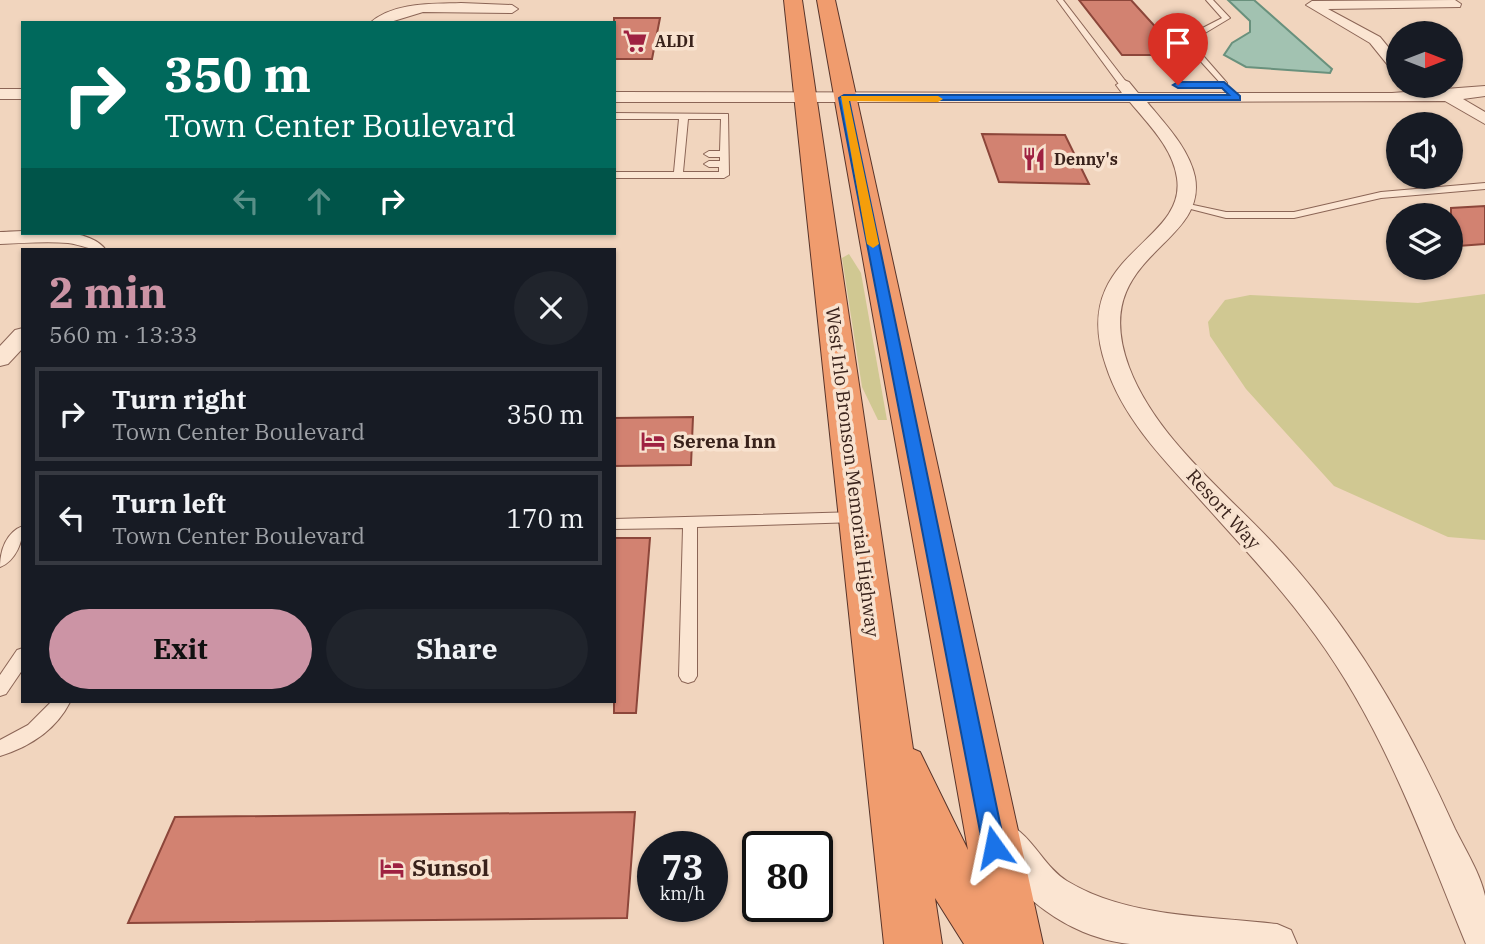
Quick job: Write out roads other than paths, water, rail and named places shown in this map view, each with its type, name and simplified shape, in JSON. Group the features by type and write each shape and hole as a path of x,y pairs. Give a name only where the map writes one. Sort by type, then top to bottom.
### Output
{"highway":[{"name":"West Irlo Bronson Memorial Highway","path":"793,0 913,944"},
{"path":"825,0 1014,944"},
{"path":"887,734 946,865 997,944"}],"street":[{"path":"456,8 472,0"},
{"path":"456,8 488,0"},
{"path":"1309,2 1455,4 1448,0"},
{"path":"1309,2 1375,40 1386,54"},
{"path":"1309,2 1338,37 1366,34"},
{"path":"380,21 391,14 404,11 512,9"},
{"path":"1360,49 1386,62"},
{"path":"1463,78 1485,75"},
{"path":"1129,92 1224,85 1386,83"},
{"path":"1224,85 1237,98"},
{"path":"616,88 662,92 1129,92 1237,98 1386,97"},
{"path":"1463,94 1485,91"},
{"path":"616,97 662,92"},
{"path":"1129,92 1183,167 1186,186 1184,206"},
{"path":"0,94 21,94"},
{"path":"1453,98 1484,116"},
{"name":"Resort Way","path":"1184,206 1174,223 1126,271 1114,293 1108,335 1115,366 1131,398 1153,429 1298,592 1348,656 1387,725 1485,941"},
{"path":"0,238 72,237 89,242 94,248"},
{"path":"0,359 21,337"},
{"path":"984,799 1001,832 1031,875 1050,893 1072,905 1146,927 1277,944"}],"lane":[{"path":"1060,0 1129,92"},
{"path":"1209,0 1226,18 1192,37 1188,43 1224,85"},
{"path":"616,116 725,116 724,175 616,175"},
{"path":"678,175 685,145 684,116"},
{"path":"710,145 725,145"},
{"path":"710,145 725,145"},
{"path":"710,145 725,145"},
{"path":"1184,206 1226,215 1294,215 1381,195 1485,186"},
{"path":"616,524 859,517"},
{"path":"688,676 690,522"},
{"path":"0,561 21,534"},
{"path":"0,689 21,658"},
{"path":"0,748 26,737 42,725 60,703"}],"place":[{"name":"ALDI","path":"635,41"},
{"name":"Denny's","path":"1034,159"},
{"name":"Serena Inn","path":"653,441"},
{"name":"Sunsol","path":"392,868"}]}
